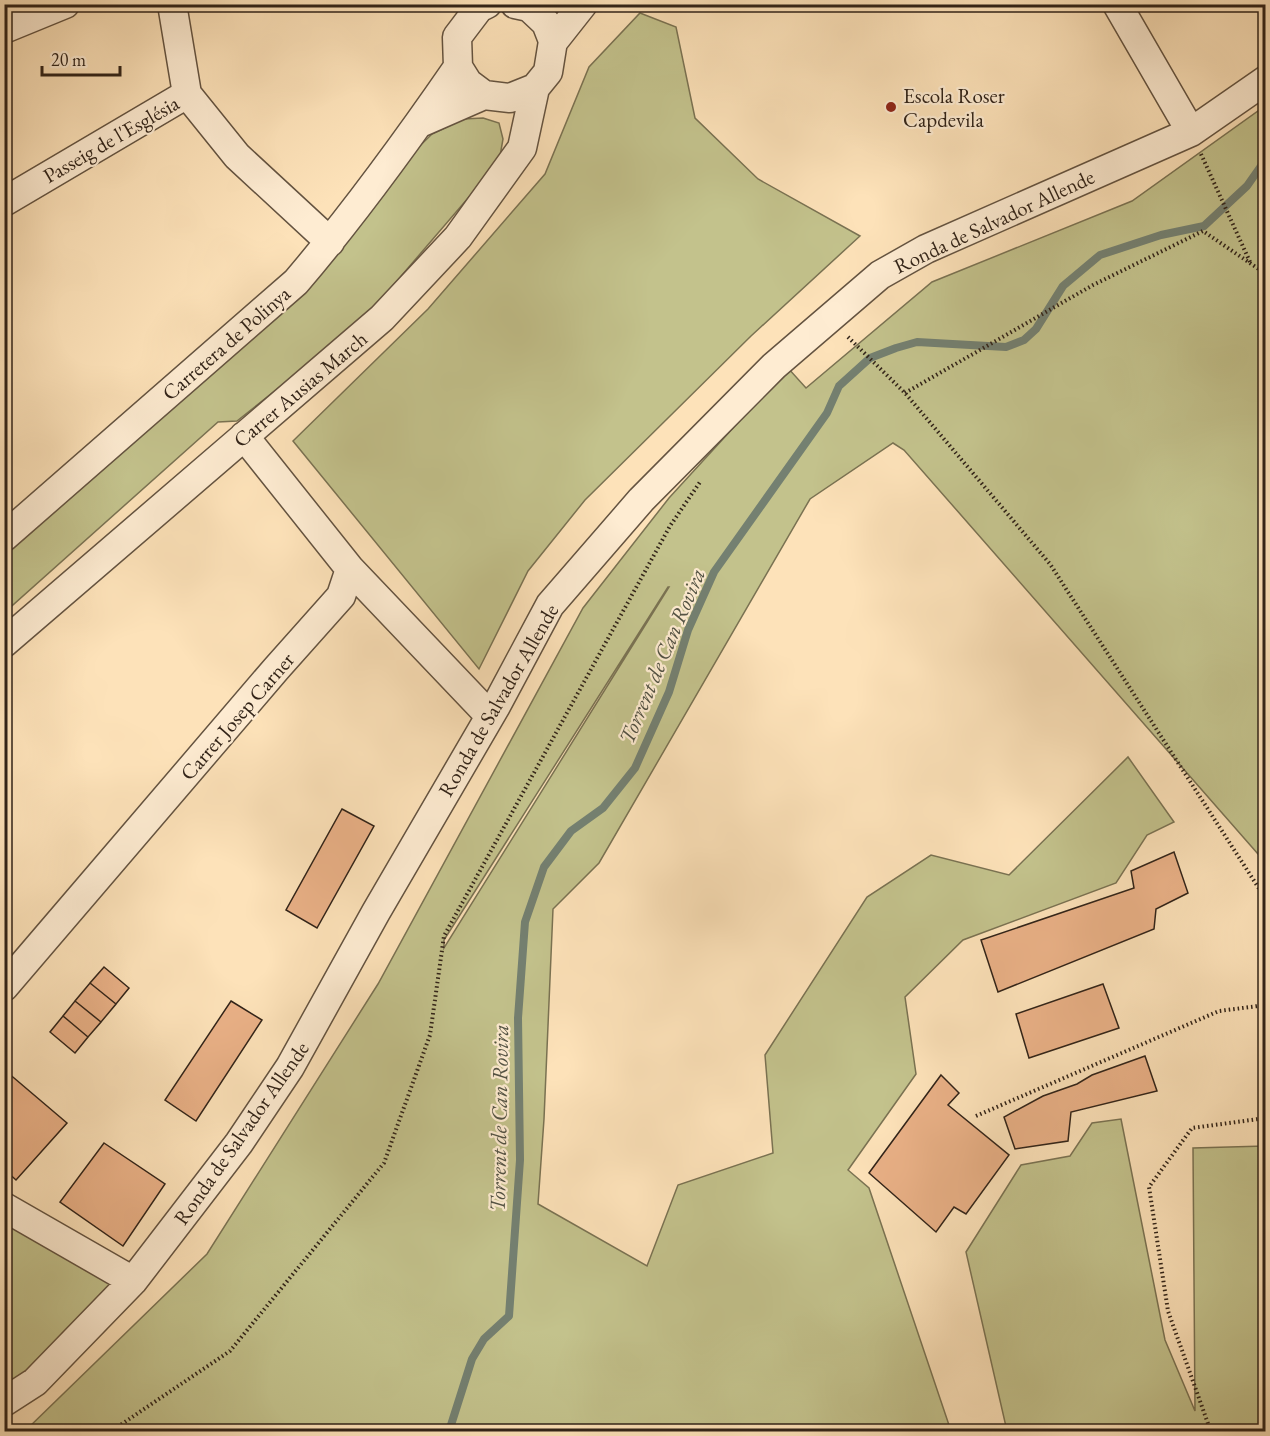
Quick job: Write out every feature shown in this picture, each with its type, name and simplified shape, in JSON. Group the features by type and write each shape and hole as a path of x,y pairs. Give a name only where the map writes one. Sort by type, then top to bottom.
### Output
{"street":[{"path":"4,29 65,4"},
{"path":"172,4 187,94 237,156 330,242"},
{"path":"553,42 583,4"},
{"path":"1117,4 1191,132"},
{"path":"526,5 546,23 553,42"},
{"path":"480,6 457,37 458,67 468,83 484,95 510,98 535,88"},
{"name":"Carrer Ausias March","path":"4,643 382,318 458,237 522,148 535,88 548,72 553,42"},
{"name":"Carretera de Polinya","path":"4,537 296,282 330,242 420,123 458,67"},
{"name":"Ronda de Salvador Allende","path":"4,1402 35,1382 134,1281 239,1143 290,1067 376,912 490,716 550,605 641,501 774,366 880,275 926,249 1191,132 1266,80"},
{"name":"Passeig de l'Església","path":"4,201 187,94"},
{"name":"Carretera de Polinya","path":"420,123 484,95"},
{"path":"244,436 350,569 490,716"},
{"name":"Carrer Josep Carner","path":"4,987 341,596 350,569"},
{"path":"4,1207 134,1281"}],"path":[{"path":"1191,132 1250,262"},
{"path":"905,393 1093,285 1203,231 1266,273"},
{"path":"830,318 905,393 1050,564 1260,890 1266,910"},
{"path":"110,1431 230,1351 384,1163 430,1035 444,936 670,526 703,478"},
{"path":"976,1116 1219,1011 1266,1005"},
{"path":"1211,1431 1168,1311 1149,1187 1192,1128 1266,1118"}],"shaded area":[{"path":"640,13 676,27 695,118 758,179 860,236 751,336 585,500 528,571 479,669 293,441 428,309 545,174 589,67"},
{"path":"1265,106 1265,862 904,450 893,443 810,499 599,863 553,909 538,1204 647,1266 678,1185 773,1153 765,1055 867,897 931,855 1009,875 1128,757 1174,822 1147,835 1116,883 963,940 905,997 916,1074 848,1170 869,1188 951,1431 24,1432 207,1254 378,984 583,608 669,498 788,368 806,388 932,282 1132,201","holes":["669,587 444,948 444,940"]},
{"path":"483,118 499,123 503,139 499,162 372,310 324,352 237,421 218,422 5,612 4,550 432,134 463,119"},
{"path":"1121,1119 1165,1340 1195,1411 1193,1148 1265,1146 1265,1431 1007,1431 966,1252 1021,1165 1070,1156 1092,1123"},
{"path":"5,1207 133,1281 5,1402"}],"building":[{"path":"342,809 374,826 317,928 286,910"},
{"path":"1174,852 1188,893 1156,909 1154,929 998,992 981,940 1134,888 1131,871"},
{"path":"104,967 129,988 116,1004 90,983"},
{"path":"90,983 116,1004 101,1022 75,1001"},
{"path":"1103,984 1119,1028 1029,1058 1016,1014"},
{"path":"75,1001 101,1022 88,1037 63,1016"},
{"path":"231,1001 262,1020 196,1121 165,1100"},
{"path":"63,1016 88,1037 75,1053 50,1032"},
{"path":"1145,1056 1157,1091 1071,1112 1068,1141 1015,1149 1004,1117 1043,1096"},
{"path":"7,1072 67,1123 16,1180 4,1169 4,1075"},
{"path":"941,1075 959,1093 948,1105 1009,1155 966,1214 954,1207 936,1232 869,1173"},
{"path":"104,1143 165,1184 123,1246 60,1202"}],"waterway":[{"name":"Torrent de Can Rovira","path":"445,1432 451,1425 472,1359 484,1339 509,1316 520,1160 518,1018 525,922 544,867 571,831 603,808 635,768 669,692 688,630 714,572 827,413 839,386 870,358 917,342 1006,347 1024,340 1036,329 1063,286 1100,255 1161,235 1204,226 1247,186 1266,159"}],"place":[{"name":"Escola Roser Capdevila","path":"891,107"}]}
